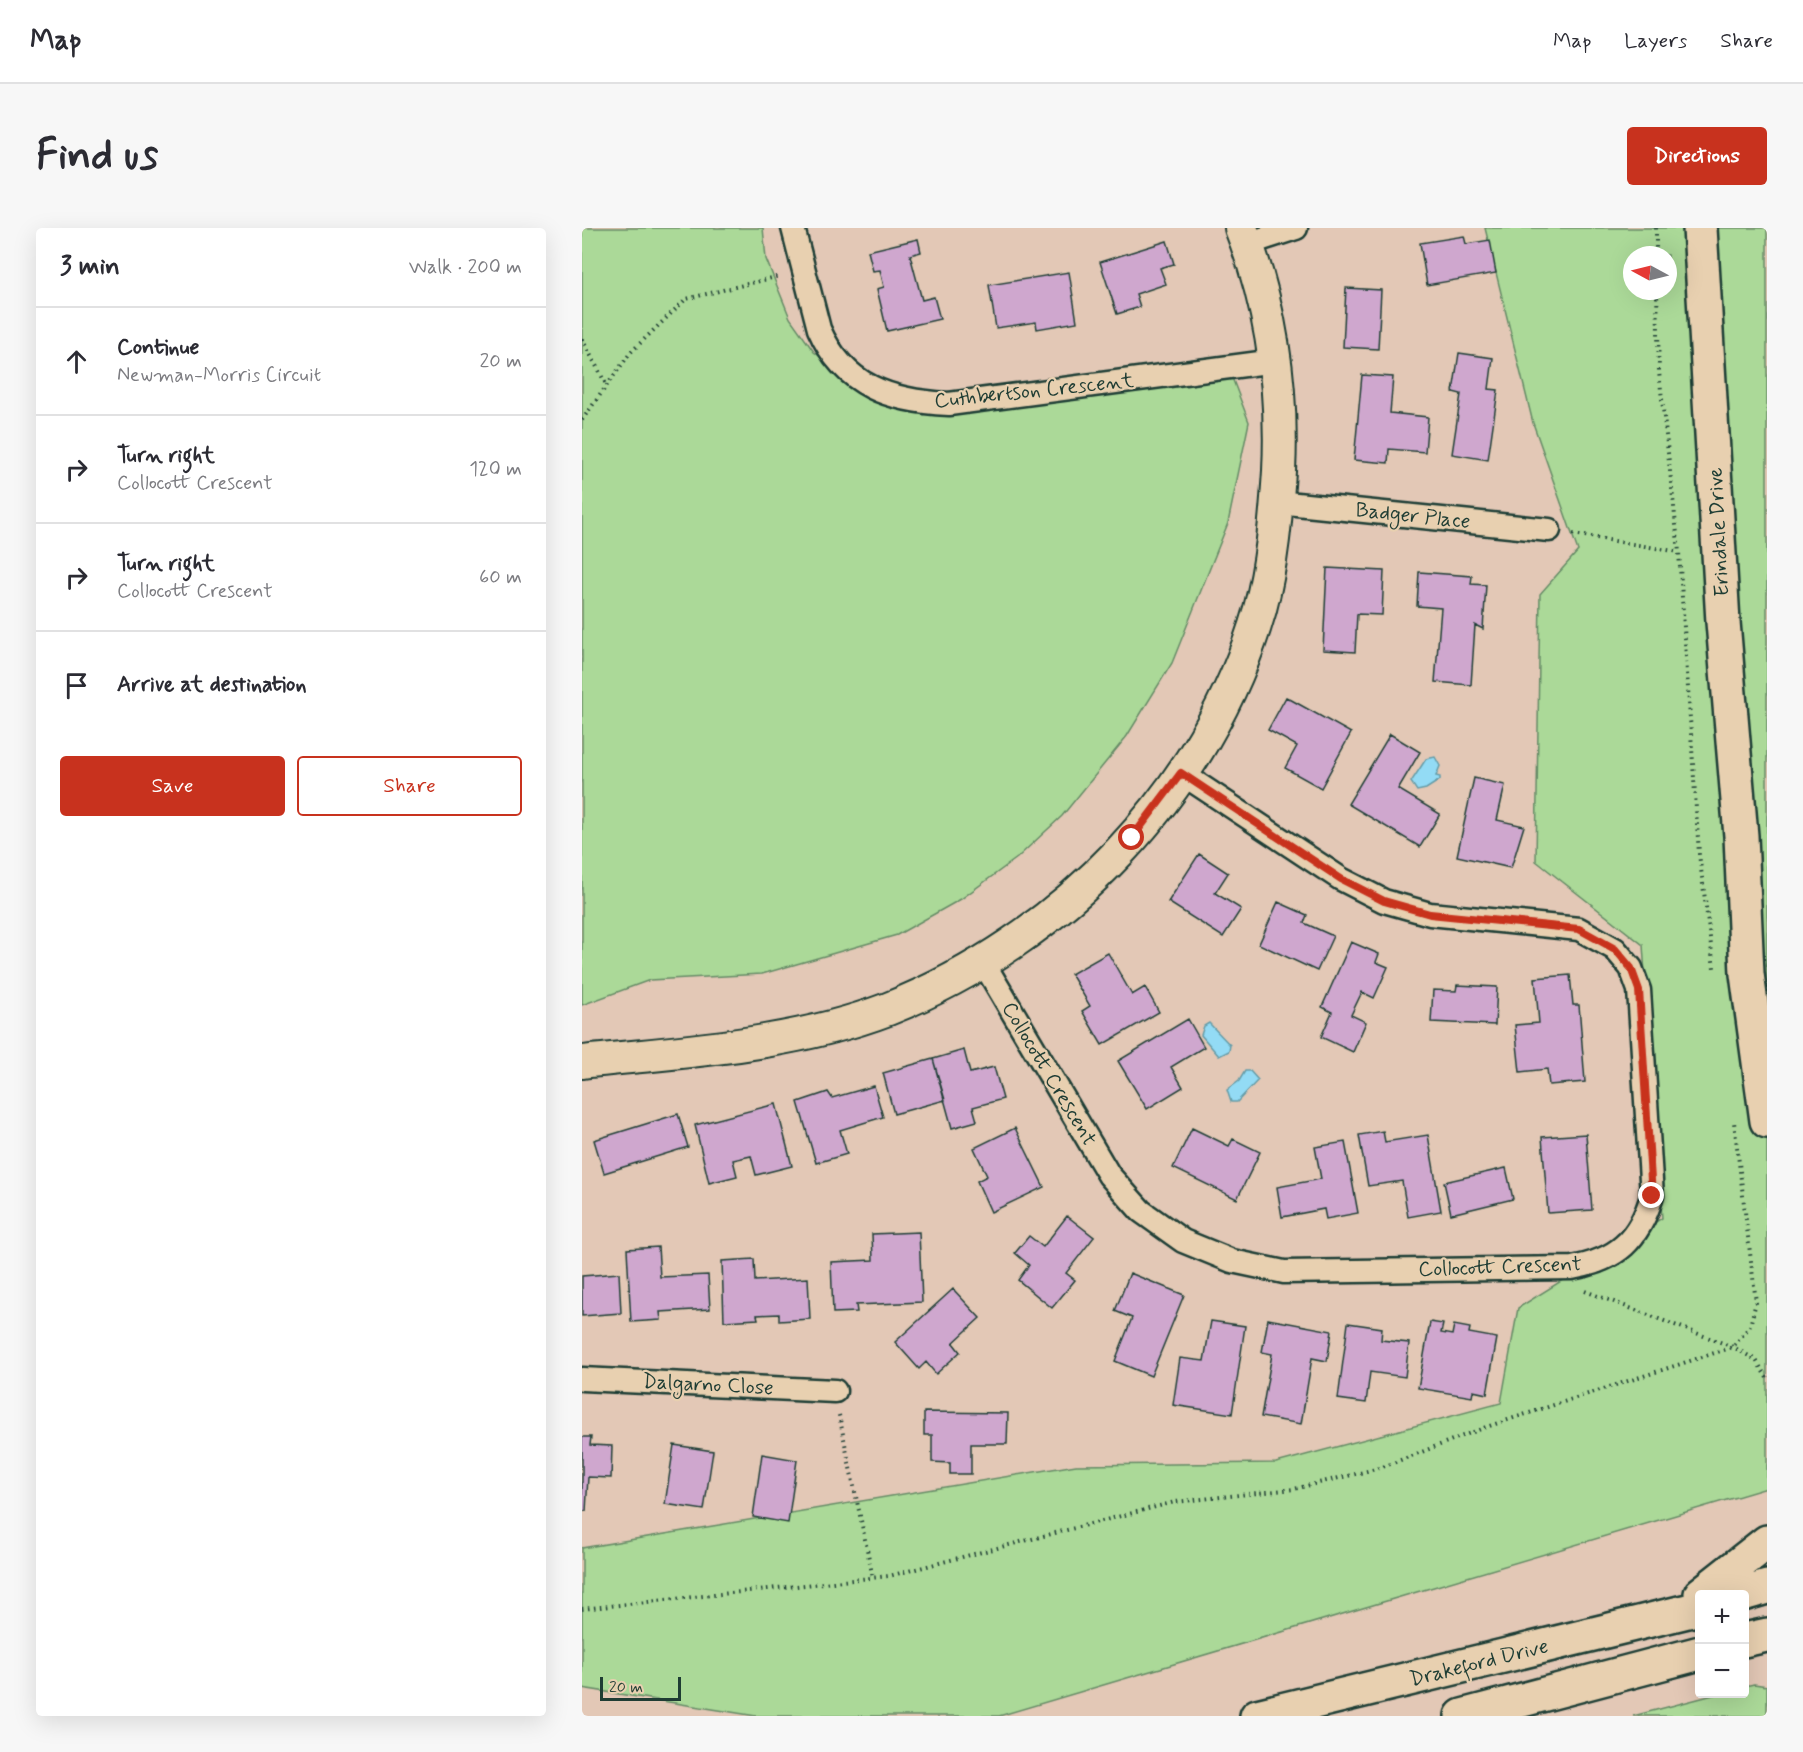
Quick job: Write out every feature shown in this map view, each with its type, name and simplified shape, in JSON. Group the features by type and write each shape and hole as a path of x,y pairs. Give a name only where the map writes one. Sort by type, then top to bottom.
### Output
{"main road":[{"name":"Erindale Drive","path":"1700,228 1723,622 1741,836 1747,974 1767,1121"},
{"name":"Erindale Drive","path":"1741,836 1767,943"},
{"path":"1694,1603 1767,1542"},
{"path":"1749,1592 1767,1587"},
{"name":"Drakeford Drive","path":"1257,1716 1694,1603"},
{"path":"1462,1716 1695,1654"}],"street":[{"name":"Cuthbertson Crescent","path":"793,228 825,344 846,370 876,390 911,402 949,404 1275,361"},
{"path":"582,1062 742,1044 816,1030 886,1009 952,980 1013,944 1070,901 1142,828 1201,742 1236,677 1260,609 1274,538 1281,432 1270,332 1244,236 1296,228"},
{"name":"Badger Place","path":"1277,502 1549,530"},
{"name":"Collocott Crescent","path":"983,963 1109,1175 1142,1211 1183,1241 1232,1261 1284,1272 1572,1268 1602,1260 1628,1244 1644,1222 1652,1196 1639,990 1631,968 1615,949 1579,929 1430,914 1384,901 1341,879 1181,773"},
{"name":"Dalgarno Close","path":"582,1379 835,1391"}],"path":[{"path":"1656,228 1656,246"},
{"path":"582,420 631,352 686,299 804,270"},
{"path":"1657,300 1659,372 1679,552 1699,854 1714,970"},
{"path":"582,339 608,386"},
{"path":"1549,530 1679,552"},
{"path":"582,1609 873,1578 1175,1502 1294,1489 1380,1468 1486,1427 1733,1347 1750,1326 1756,1302 1734,1121"},
{"path":"1572,1268 1572,1284 1733,1347 1756,1360 1767,1378"},
{"path":"835,1391 873,1578"}],"green space":[{"path":"582,228 763,228 766,259 790,318 814,352 854,381 896,398 1228,367 1249,422 1228,523 1172,663 1127,736 1062,816 1017,858 961,899 897,935 762,974 650,980 582,1005"},
{"path":"1485,228 1767,228 1767,1488 999,1716 756,1716 582,1688 582,1548 1076,1465 1276,1463 1501,1403 1518,1308 1662,1218 1643,945 1536,861 1540,594 1578,551 1533,423"},
{"path":"1749,1685 1767,1686 1767,1716 1633,1716 1702,1698 1749,1698"}],"water":[{"path":"1435,757 1440,766 1436,776 1440,777 1440,780 1426,789 1417,791 1411,782 1426,759"},
{"path":"1209,1023 1230,1045 1229,1051 1219,1056 1201,1035 1204,1026"},
{"path":"1245,1071 1250,1071 1258,1080 1237,1102 1231,1102 1227,1090 1239,1081"}],"building":[{"path":"1464,236 1466,244 1490,240 1496,273 1427,285 1420,243"},
{"path":"918,239 921,252 910,255 922,300 934,297 940,319 887,331 877,289 884,287 880,270 873,271 868,251"},
{"path":"1167,241 1174,264 1160,268 1166,284 1136,294 1140,307 1117,314 1100,262"},
{"path":"1069,272 1077,322 1037,329 1036,322 996,328 989,285"},
{"path":"1346,288 1381,290 1378,349 1343,347"},
{"path":"1459,353 1493,358 1489,389 1498,390 1488,460 1452,454 1461,394 1453,392"},
{"path":"1362,375 1393,377 1390,413 1428,417 1425,452 1389,449 1388,463 1354,460"},
{"path":"1327,568 1384,571 1382,615 1357,614 1355,652 1323,650"},
{"path":"1419,572 1472,576 1471,584 1486,585 1483,629 1475,625 1471,685 1435,682 1441,608 1417,606"},
{"path":"1286,697 1351,733 1321,788 1285,768 1297,746 1268,730"},
{"path":"1390,734 1420,752 1398,789 1440,814 1420,847 1348,804"},
{"path":"1474,778 1505,785 1497,820 1524,826 1511,868 1457,856"},
{"path":"1199,854 1228,873 1215,893 1241,909 1223,937 1168,902"},
{"path":"1278,902 1307,915 1304,923 1333,936 1317,971 1259,944"},
{"path":"1351,942 1379,954 1376,962 1388,967 1374,998 1362,992 1351,1015 1366,1022 1353,1052 1321,1037 1332,1012 1322,1007"},
{"path":"1108,953 1132,995 1145,987 1159,1012 1102,1045 1082,1011 1090,1006 1071,974"},
{"path":"1570,975 1573,1005 1579,1005 1585,1082 1549,1085 1547,1069 1520,1072 1515,1025 1539,1023 1535,978"},
{"path":"1457,985 1497,987 1495,1025 1431,1022 1433,990 1456,991"},
{"path":"1188,1019 1204,1047 1171,1067 1183,1087 1147,1109 1118,1061"},
{"path":"964,1050 970,1073 994,1067 1003,1099 973,1107 977,1121 952,1128 933,1059"},
{"path":"933,1059 945,1100 894,1114 883,1073"},
{"path":"874,1086 883,1117 840,1130 847,1154 816,1163 798,1102 828,1092 832,1098"},
{"path":"776,1104 792,1166 756,1175 751,1156 733,1160 737,1176 709,1183 695,1125"},
{"path":"678,1114 688,1147 604,1173 594,1140"},
{"path":"1015,1128 1044,1187 991,1212 977,1181 987,1176 974,1148"},
{"path":"1192,1128 1229,1146 1233,1139 1260,1152 1237,1199 1173,1168"},
{"path":"1383,1131 1385,1142 1428,1135 1441,1211 1408,1217 1402,1181 1368,1186 1359,1135"},
{"path":"1586,1134 1592,1210 1548,1213 1542,1137"},
{"path":"1345,1142 1358,1213 1326,1219 1324,1209 1282,1217 1277,1187 1321,1179 1315,1147"},
{"path":"1506,1168 1513,1199 1451,1214 1444,1182"},
{"path":"1067,1216 1094,1237 1066,1273 1075,1280 1052,1308 1018,1280 1029,1265 1015,1253 1029,1236 1043,1247"},
{"path":"919,1232 922,1302 856,1305 857,1312 833,1313 831,1262 873,1260 872,1234"},
{"path":"658,1247 660,1277 708,1275 710,1309 660,1312 661,1320 631,1322 627,1249"},
{"path":"754,1259 755,1281 808,1278 810,1319 779,1321 779,1314 757,1315 758,1319 724,1321 722,1261"},
{"path":"619,1273 621,1313 582,1316 582,1276"},
{"path":"1130,1273 1184,1295 1151,1376 1115,1361 1132,1318 1115,1311"},
{"path":"953,1289 980,1318 953,1343 960,1352 936,1374 926,1362 919,1369 895,1342"},
{"path":"1268,1319 1332,1331 1327,1361 1312,1358 1301,1424 1261,1417 1272,1354 1262,1352"},
{"path":"1211,1321 1245,1326 1232,1414 1173,1405 1180,1358 1204,1361"},
{"path":"1430,1322 1443,1324 1441,1333 1452,1335 1454,1325 1470,1328 1469,1333 1497,1338 1487,1394 1473,1391 1472,1397 1418,1388"},
{"path":"1348,1323 1382,1328 1381,1340 1409,1343 1405,1377 1370,1372 1366,1403 1338,1399"},
{"path":"924,1412 1008,1413 1007,1444 971,1444 971,1474 950,1474 950,1463 932,1462 932,1435 924,1435"},
{"path":"582,1437 591,1437 590,1445 612,1446 611,1478 588,1477 586,1511 582,1511"},
{"path":"674,1445 713,1451 704,1510 665,1504"},
{"path":"762,1454 797,1460 788,1523 753,1517"}],"route":[{"path":"1132,838 1142,828 1181,773 1341,879 1384,901 1430,914 1579,929 1615,949 1631,968 1639,990 1652,1196"}]}
